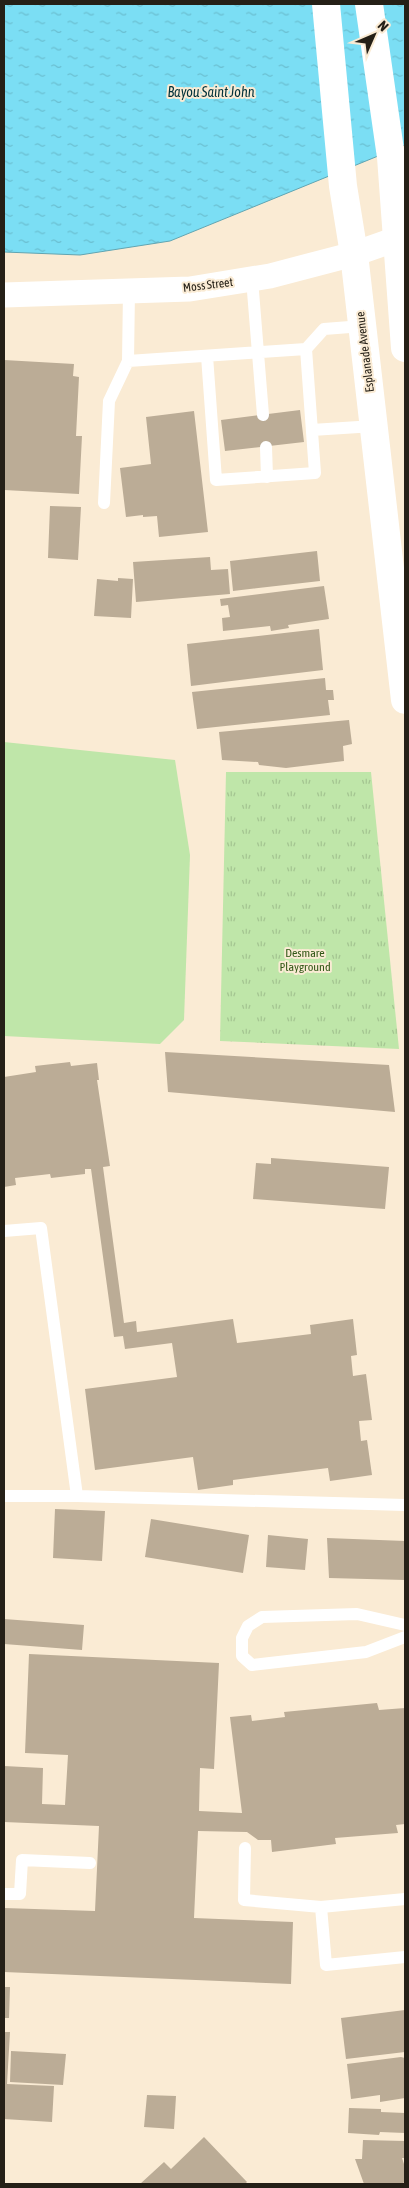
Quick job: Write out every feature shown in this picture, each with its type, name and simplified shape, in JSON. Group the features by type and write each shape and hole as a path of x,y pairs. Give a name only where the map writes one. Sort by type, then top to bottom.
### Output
{"street":[{"name":"Esplanade Avenue","path":"326,4 343,186 354,254 403,656 405,700"},
{"path":"369,4 401,238 405,348"},
{"name":"Moss Street","path":"4,295 190,289 252,279 354,254 401,238"}],"lane":[{"path":"252,279 259,352 262,415"},
{"path":"104,503 109,401 128,361 129,292"},
{"path":"207,356 216,480 315,473 306,349 324,328 363,326"},
{"path":"128,361 306,349"},
{"path":"312,430 374,426"},
{"path":"266,447 267,477"},
{"path":"4,1230 41,1228 77,1496"},
{"path":"4,1496 77,1496 405,1505"},
{"path":"405,1625 357,1614 262,1617 248,1626 242,1638 242,1656 252,1665 366,1652 405,1636"},
{"path":"245,1848 244,1900 321,1907 405,1899"},
{"path":"4,1894 20,1894 22,1860 90,1863"},
{"path":"321,1907 326,1965 405,1958"}],"green space":[{"path":"4,742 175,760 190,855 184,1020 160,1044 4,1036"},
{"name":"Desmare Playground","path":"226,772 371,772 399,1049 220,1041"}],"water":[{"name":"Bayou Saint John","path":"4,4 405,4 405,145 170,241 80,255 4,252"}],"building":[{"path":"4,360 74,364 73,376 79,377 76,436 82,436 79,494 4,490"},
{"path":"300,410 304,442 225,451 221,420"},
{"path":"194,411 208,532 159,537 157,516 126,517 120,468 151,464 146,417"},
{"path":"50,506 81,507 78,560 48,558"},
{"path":"317,551 320,581 233,591 230,561"},
{"path":"210,557 211,570 228,569 230,594 136,602 133,562"},
{"path":"118,578 133,579 131,618 94,616 97,579 118,581"},
{"path":"324,586 329,619 288,625 289,628 271,631 270,626 223,631 222,618 230,617 228,605 221,606 220,599"},
{"path":"319,629 323,670 191,686 187,644"},
{"path":"325,678 326,690 333,690 334,700 328,700 330,715 197,729 192,692"},
{"path":"349,720 352,744 343,746 344,761 286,768 259,765 258,762 222,760 219,732"},
{"path":"165,1052 389,1065 395,1112 168,1092"},
{"path":"70,1062 71,1066 97,1063 99,1080 97,1080 110,1166 103,1167 124,1323 136,1321 137,1332 233,1319 237,1343 311,1334 310,1325 353,1319 357,1355 351,1356 353,1376 366,1374 372,1420 359,1421 361,1441 367,1440 372,1475 330,1481 328,1468 233,1480 233,1485 198,1490 193,1457 95,1470 85,1389 177,1377 172,1343 125,1349 123,1336 114,1337 91,1169 85,1169 85,1174 51,1178 50,1174 15,1178 16,1185 4,1187 4,1077 36,1072 35,1066"},
{"path":"271,1158 389,1167 385,1209 253,1199 256,1163 271,1164"},
{"path":"55,1509 105,1511 102,1561 53,1558"},
{"path":"151,1519 249,1535 243,1573 145,1557"},
{"path":"268,1535 308,1539 305,1570 266,1567"},
{"path":"327,1538 405,1541 405,1580 329,1578"},
{"path":"4,1619 84,1625 82,1650 4,1644"},
{"path":"29,1654 219,1663 214,1769 200,1768 199,1811 242,1813 230,1717 251,1715 252,1721 285,1717 284,1712 377,1703 379,1710 405,1708 405,1824 396,1825 398,1833 335,1838 336,1844 272,1852 271,1840 258,1840 247,1832 198,1831 194,1918 293,1922 291,1984 4,1972 4,1908 95,1911 99,1826 4,1822 4,1766 43,1768 42,1804 65,1805 68,1755 25,1753"},
{"path":"4,1987 10,1987 9,2018 4,2018"},
{"path":"405,2010 405,2052 346,2059 341,2018"},
{"path":"4,2032 10,2032 7,2084 54,2086 52,2122 4,2119"},
{"path":"11,2051 66,2054 63,2085 10,2082"},
{"path":"405,2058 405,2098 380,2102 380,2095 351,2099 347,2064"},
{"path":"147,2095 176,2096 174,2129 144,2127"},
{"path":"349,2108 381,2109 381,2112 405,2113 405,2133 380,2132 379,2135 348,2133"},
{"path":"204,2137 247,2182 245,2184 140,2184 164,2162 171,2169"},
{"path":"363,2140 405,2141 405,2158 402,2158 405,2167 405,2182 401,2184 364,2184 355,2159 362,2159"}]}
